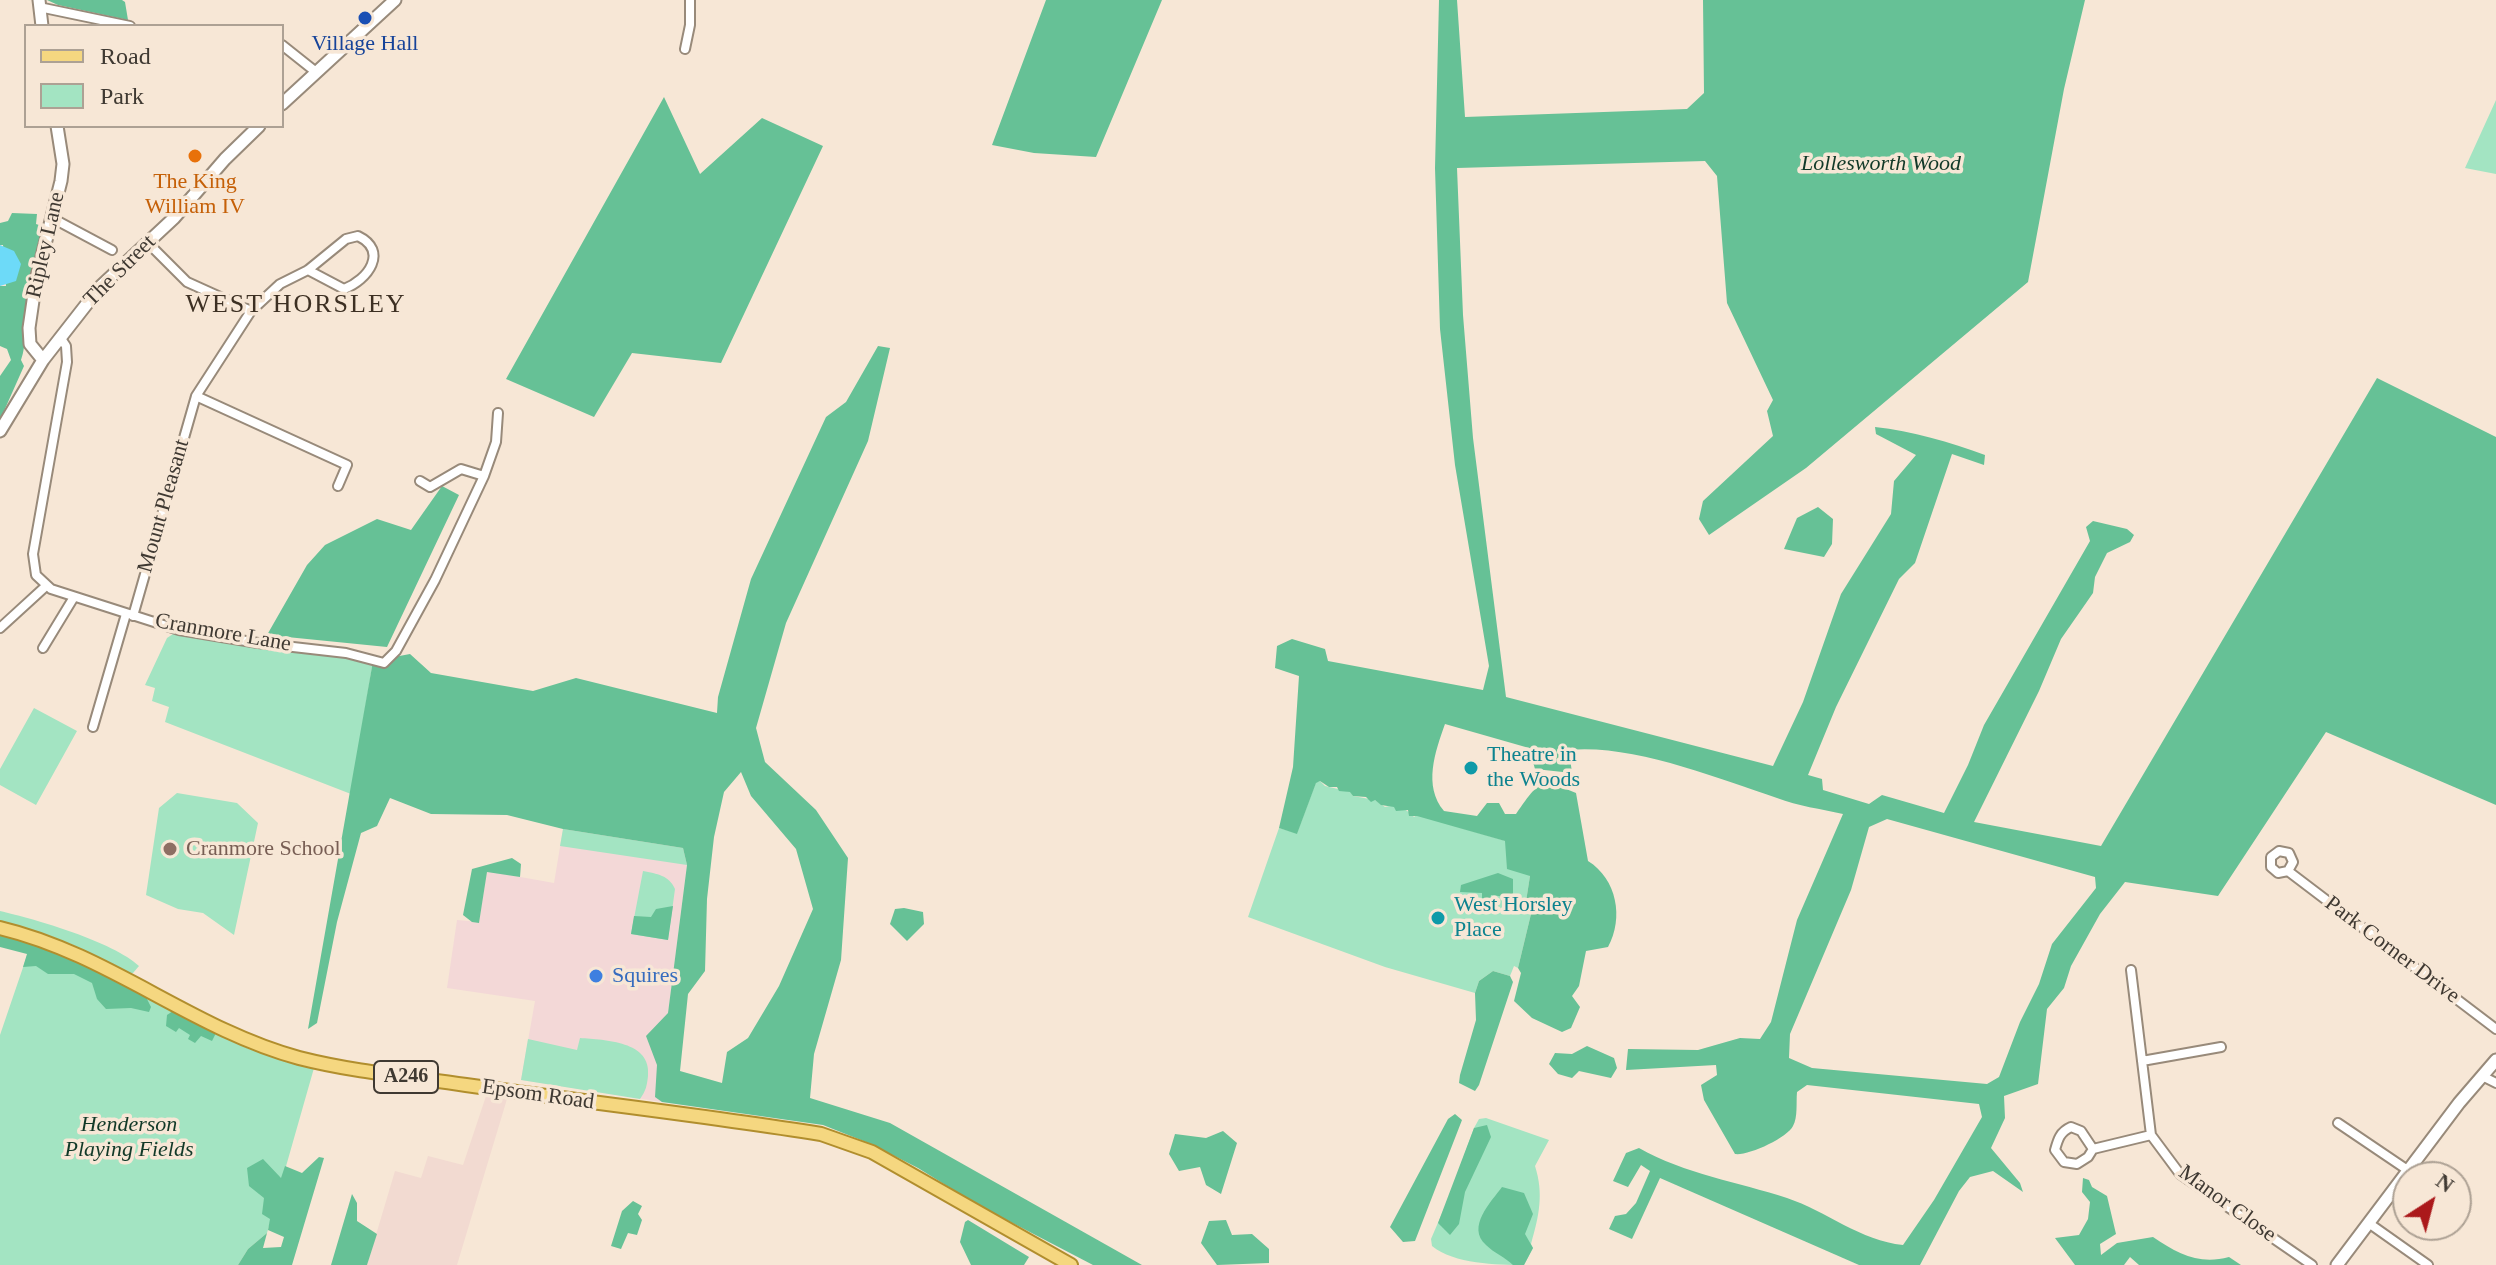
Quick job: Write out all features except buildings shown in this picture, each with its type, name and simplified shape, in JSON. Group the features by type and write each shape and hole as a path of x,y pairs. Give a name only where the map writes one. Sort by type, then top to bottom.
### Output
{"main road":[{"name":"Epsom Road","path":"0,928 85,956 204,1021 251,1042 298,1057 404,1076 821,1134 872,1152 1071,1265"}],"street":[{"path":"284,102 395,0"},
{"path":"685,49 690,25 690,0"},
{"path":"42,24 39,3 122,24"},
{"path":"284,47 316,72"},
{"name":"Ripley Lane","path":"43,360 30,344 29,328 36,280 63,172 57,128"},
{"name":"The Street","path":"0,431 43,360 100,287 181,212 225,159 257,128"},
{"path":"52,218 112,250"},
{"name":"Mount Pleasant","path":"93,727 196,396 251,311 280,284 308,270 346,239 358,236 373,249 366,277 344,289 308,270"},
{"path":"148,243 187,282 251,311"},
{"path":"0,628 46,586 36,575 32,561 42,490 67,362 66,346 60,337"},
{"path":"196,396 347,465 338,486"},
{"name":"Cranmore Lane","path":"46,586 179,630 346,653 384,663 396,651 435,580 484,476 496,442 498,413"},
{"path":"420,481 430,487 461,469 484,476"},
{"path":"43,648 74,597"},
{"name":"Park Corner Drive","path":"2288,871 2496,1029"},
{"name":"Manor Close","path":"2131,970 2151,1135 2180,1174 2312,1265"},
{"path":"2142,1061 2221,1047"},
{"path":"2417,1161 2496,1060"},
{"path":"2482,1076 2496,1083"},
{"path":"2338,1123 2394,1161"},
{"path":"2093,1149 2081,1131 2071,1127 2058,1138 2055,1150 2064,1162 2077,1164 2088,1157 2093,1149 2151,1135"},
{"path":"2337,1265 2392,1194"},
{"path":"2370,1224 2428,1265"}],"shaded area":[{"path":"563,829 683,848 687,865 668,1014 662,1102 521,1080 535,1001 447,988 457,920 479,922 487,871 554,883"},
{"path":"486,1096 507,1099 457,1265 367,1265 395,1171 421,1178 428,1156 463,1165"}],"green space":[{"path":"47,0 122,0 128,20 58,5"},
{"path":"1046,0 1162,0 1096,157 1034,153 992,145"},
{"name":"Lollesworth Wood","path":"1439,0 1457,0 1465,117 1687,109 1704,93 1703,0 2085,0 2064,89 2028,282 1806,468 1709,535 1699,519 1703,501 1773,436 1767,411 1773,400 1727,303 1717,176 1705,161 1457,168 1463,315 1473,438 1506,697 1773,766 1803,702 1841,594 1891,514 1894,481 1916,455 1876,434 1875,427 1931,438 1985,455 1984,465 1952,454 1915,563 1899,579 1836,707 1808,775 1822,779 1823,790 1869,804 1882,795 1944,813 1984,725 2090,541 2086,527 2093,521 2127,529 2134,535 2130,542 2107,553 2095,577 2093,593 2061,639 2039,691 1974,822 2101,846 2377,378 2496,437 2496,805 2326,732 2218,896 2125,882 2100,914 2071,966 2064,988 2047,1009 2038,1084 2004,1096 2005,1118 1991,1148 2020,1183 2023,1192 1993,1171 1970,1177 1959,1191 1920,1265 1859,1265 1660,1178 1632,1239 1609,1229 1615,1216 1626,1214 1636,1203 1650,1171 1641,1165 1628,1187 1613,1181 1626,1153 1639,1148 1693,1171 1787,1198 1858,1232 1903,1245 1934,1200 1982,1117 1979,1104 1807,1085 1797,1092 1796,1118 1789,1131 1757,1149 1735,1154 1704,1100 1701,1085 1717,1075 1716,1065 1626,1070 1628,1049 1698,1050 1740,1038 1760,1039 1771,1022 1797,920 1843,814 1793,803 1674,764 1620,752 1569,750 1572,773 1535,769 1529,748 1445,724 1432,780 1444,811 1477,816 1487,803 1499,803 1505,814 1516,814 1540,786 1554,786 1576,793 1588,861 1606,878 1611,888 1616,924 1608,947 1586,951 1579,986 1572,996 1580,1007 1571,1028 1562,1032 1532,1018 1514,1001 1521,973 1518,968 1531,914 1525,908 1530,876 1507,869 1505,841 1409,816 1408,810 1396,811 1394,807 1381,805 1375,800 1371,802 1366,797 1353,796 1350,792 1339,791 1337,787 1329,787 1320,781 1316,783 1297,834 1279,828 1293,767 1299,676 1275,668 1277,646 1292,639 1325,649 1328,661 1483,690 1489,666 1455,465 1440,329 1435,168","holes":["1887,819 2095,877 2096,888 2052,944 2039,984 2020,1022 1999,1077 1987,1084 1812,1068 1789,1058 1790,1034 1851,890 1869,827"]},
{"path":"664,97 700,174 762,118 823,146 721,363 632,353 594,417 506,379"},
{"path":"2496,100 2496,174 2465,168"},
{"path":"12,213 37,214 36,224 42,226 44,234 27,309 21,360 24,366 0,420 0,376 11,360 7,349 0,346 0,286 6,286 0,223 8,221"},
{"path":"878,346 890,348 868,441 786,623 756,728 765,762 816,810 848,858 841,960 814,1054 810,1098 890,1123 1142,1265 1093,1265 978,1205 918,1168 871,1144 823,1125 662,1102 655,1097 657,1065 646,1036 668,1013 687,865 683,848 563,829 507,815 431,814 390,798 377,826 361,833 337,922 317,1023 308,1029 373,661 410,654 431,673 533,691 576,678 717,713 718,697 751,579 826,417 846,402","holes":["741,772 751,796 796,849 813,909 779,986 748,1038 727,1052 722,1083 680,1071 688,994 705,971 707,899 714,837 724,792"]},
{"path":"442,486 459,495 387,647 267,635 307,565 325,545 377,519 411,530"},
{"path":"1818,507 1833,519 1832,544 1824,557 1784,549 1797,518"},
{"path":"179,630 373,661 351,794 165,722 169,707 152,701 155,688 145,685 167,638"},
{"path":"34,708 77,731 36,805 0,785 0,769"},
{"path":"1320,781 1325,786 1351,792 1353,796 1375,800 1385,807 1401,808 1414,817 1417,815 1506,841 1530,876 1525,908 1531,914 1518,968 1514,966 1510,976 1493,971 1479,981 1475,993 1385,967 1248,917 1279,828 1297,833 1316,782"},
{"path":"177,793 237,803 258,823 234,935 203,913 178,909 146,895 159,808"},
{"path":"563,829 683,848 687,865 560,846"},
{"path":"512,858 521,864 520,877 487,872 479,923 472,922 463,915 472,869"},
{"path":"643,871 666,878 675,889 668,940 631,934"},
{"path":"1498,873 1513,879 1513,898 1491,895 1490,900 1482,898 1482,893 1460,892 1461,885"},
{"path":"673,906 668,940 631,934 634,916 651,917 656,909"},
{"path":"895,909 923,912 924,924 907,941 890,924"},
{"path":"0,911 93,940 139,966 133,973 128,973 71,944 0,922"},
{"path":"0,933 60,950 145,995 151,1007 149,1012 131,1008 106,1009 97,999 92,983 74,974 48,974 36,966 23,967 27,954 0,947"},
{"name":"Henderson Playing Fields","path":"32,941 249,1049 314,1068 267,1233 248,1249 238,1265 0,1265 0,1035"},
{"path":"1493,971 1510,976 1513,982 1475,1091 1459,1083 1460,1075 1476,1020 1475,993 1479,981"},
{"path":"173,1011 216,1033 212,1041 201,1036 195,1043 188,1039 190,1035 179,1028 176,1032 166,1026 167,1015"},
{"path":"580,1038 625,1045 643,1056 648,1076 640,1099 521,1080 528,1039 577,1050"},
{"path":"1587,1046 1614,1058 1617,1068 1611,1078 1579,1071 1572,1078 1558,1074 1549,1064 1555,1053 1572,1054"},
{"path":"1455,1114 1462,1120 1415,1241 1403,1242 1390,1227 1448,1119"},
{"path":"1486,1118 1549,1140 1535,1166 1539,1205 1531,1244 1533,1248 1524,1265 1464,1260 1432,1246 1431,1239 1474,1128 1479,1119"},
{"path":"1487,1125 1491,1137 1465,1192 1459,1224 1450,1235 1438,1223 1474,1128"},
{"path":"1223,1131 1237,1143 1221,1194 1206,1185 1200,1167 1179,1171 1169,1154 1175,1134 1206,1138"},
{"path":"319,1157 324,1158 292,1265 238,1265 248,1249 267,1233 263,1248 281,1247 284,1237 268,1230 270,1219 262,1214 264,1198 249,1186 247,1168 263,1159 281,1178 285,1166 302,1173"},
{"path":"2083,1178 2107,1196 2116,1234 2100,1244 2101,1255 2117,1243 2153,1237 2198,1259 2229,1257 2241,1265 2139,1265 2130,1257 2124,1265 2075,1265 2055,1238 2079,1235 2088,1219 2090,1202 2082,1192"},
{"path":"1502,1187 1524,1193 1533,1214 1525,1234 1533,1248 1524,1265 1513,1265 1480,1238 1482,1215"},
{"path":"352,1194 357,1203 357,1221 377,1234 367,1265 331,1265"},
{"path":"633,1201 642,1206 638,1214 642,1220 637,1235 628,1233 621,1249 611,1246 622,1211"},
{"path":"968,1220 1029,1257 1024,1265 971,1265 960,1242"},
{"path":"1226,1220 1232,1235 1252,1234 1269,1249 1269,1263 1217,1265 1201,1243 1209,1221"}],"water":[{"path":"0,245 14,251 21,264 16,281 0,286"}],"place":[{"name":"Village Hall","path":"365,18"},
{"name":"The King William IV","path":"195,156"},
{"name":"Theatre in the Woods","path":"1471,768"},
{"name":"Cranmore School","path":"170,849"},
{"name":"West Horsley Place","path":"1438,918"},
{"name":"Squires","path":"596,976"}],"district":[{"name":"WEST HORSLEY","path":"296,305"}]}
